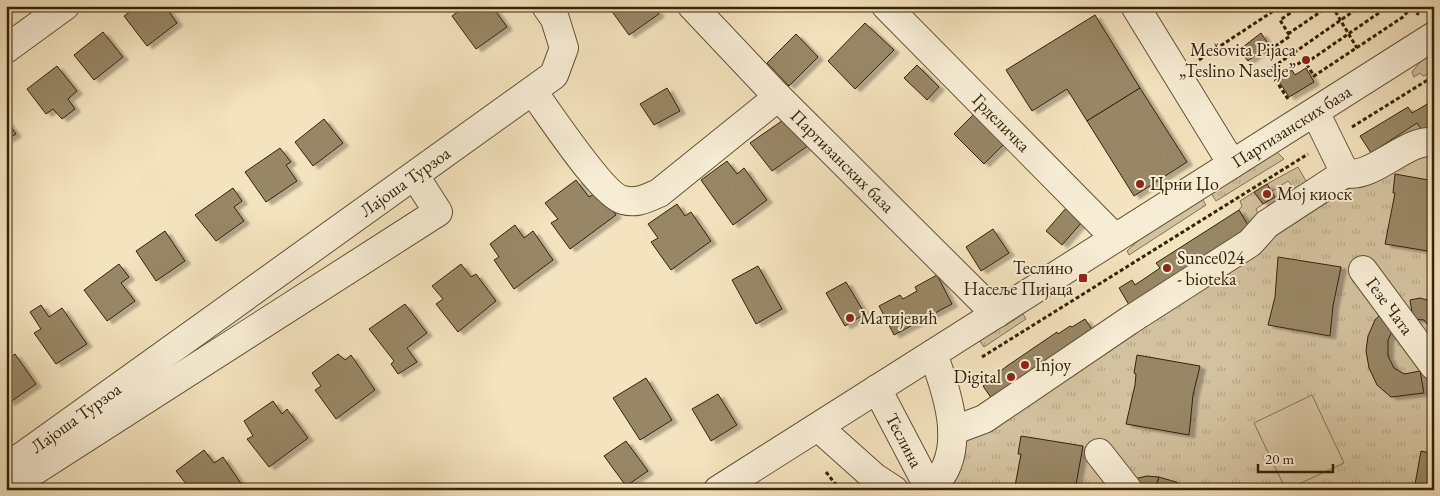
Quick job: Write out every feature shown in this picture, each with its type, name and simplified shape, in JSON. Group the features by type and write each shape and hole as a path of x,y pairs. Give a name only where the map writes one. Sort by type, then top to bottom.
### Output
{"street":[{"path":"6,49 65,6"},
{"name":"Лајоша Турзоа","path":"6,468 534,92 554,75 564,48 556,19 546,6"},
{"name":"Партизанских база","path":"692,6 778,97 996,314"},
{"name":"Грделичка","path":"886,6 1115,238"},
{"path":"1135,6 1232,164"},
{"name":"Партизанских база","path":"720,489 1434,36"},
{"path":"534,92 605,188 621,200 637,202 659,193 778,97"},
{"path":"1315,112 1345,173 1352,175 1364,171 1417,144 1434,141"},
{"path":"952,431 984,419 1130,320 1250,243 1267,224 1345,173"},
{"path":"6,489 438,212 415,176"},
{"name":"Гезе Чата","path":"1363,270 1434,366"},
{"path":"929,489 942,473 948,460 951,452 952,431 943,381 933,354"},
{"name":"Теслина","path":"877,389 929,489"},
{"path":"818,427 874,478 894,490"},
{"path":"1099,453 1128,490"}],"path":[{"path":"1176,75 1281,6"},
{"path":"1301,6 1280,20 1290,36 1267,52 1273,67 1281,76 1304,60 1314,76 1403,17 1411,8 1409,6"},
{"path":"1288,34 1330,6 1356,48"},
{"path":"1273,67 1361,6"},
{"path":"1306,63 1389,6"},
{"path":"1417,15 1420,9 1418,6"},
{"path":"979,358 1434,76"}],"green space":[{"path":"1434,50 1434,63 1427,75 1423,76 1420,73 1414,77 1412,72 1425,56"},
{"path":"1434,148 1434,490 950,490 957,449 993,419 1362,180"},
{"path":"1275,150 1284,159 1216,201 1209,190"},
{"path":"1298,167 1310,188 1297,191 1288,181 1271,192 1267,184"},
{"path":"1254,192 1263,204 1256,209 1259,216 1251,230 1239,210 1242,206 1240,201"},
{"path":"1201,197 1206,205 1129,255 1127,251 1144,236"},
{"path":"1023,314 1026,319 984,347 979,340 1002,324 1005,326"},
{"path":"1312,395 1344,463 1286,490 1254,423"}],"building":[{"path":"138,6 165,6 177,23 147,46 124,16"},
{"path":"466,6 492,6 507,27 476,49 452,16"},
{"path":"608,6 653,6 659,14 629,35"},
{"path":"1095,15 1140,88 1087,121 1067,89 1032,111 1006,70"},
{"path":"865,23 894,50 855,89 828,61"},
{"path":"103,32 123,57 94,80 74,55"},
{"path":"1261,33 1269,45 1248,61 1239,50"},
{"path":"796,34 818,57 789,86 767,63"},
{"path":"917,65 939,87 927,100 904,78"},
{"path":"57,66 77,91 68,99 75,109 62,119 53,109 46,114 27,89"},
{"path":"1306,68 1314,82 1289,97 1278,80 1292,70 1295,75"},
{"path":"667,88 680,111 654,125 640,104"},
{"path":"1140,88 1187,162 1134,196 1087,121"},
{"path":"1434,100 1434,125 1423,132 1417,123 1371,153 1360,136 1408,107 1412,113"},
{"path":"976,112 1006,142 984,164 954,134"},
{"path":"789,116 809,145 772,171 750,143"},
{"path":"324,119 343,143 313,166 295,142"},
{"path":"6,120 16,134 6,140"},
{"path":"280,148 291,162 286,165 297,181 266,202 245,172"},
{"path":"727,161 737,174 744,168 767,200 733,225 701,180"},
{"path":"1395,174 1434,181 1434,252 1385,244 1395,193 1393,193"},
{"path":"576,180 589,197 598,191 616,215 570,249 551,223 558,219 545,203"},
{"path":"1267,184 1275,197 1263,204 1254,192"},
{"path":"233,188 242,201 234,207 244,221 216,241 195,215"},
{"path":"677,204 685,216 691,212 711,241 671,270 651,242 658,238 648,224"},
{"path":"1067,207 1083,221 1062,245 1046,231"},
{"path":"1239,210 1251,230 1132,310 1119,288 1132,280 1135,285 1160,268 1156,263"},
{"path":"515,225 524,238 533,231 553,260 514,289 494,260 499,257 490,244"},
{"path":"993,229 1009,253 981,271 966,247"},
{"path":"165,231 185,261 156,281 136,251"},
{"path":"1278,257 1341,267 1333,306 1330,336 1268,325 1275,297"},
{"path":"119,264 129,277 121,283 135,301 107,321 84,290"},
{"path":"461,264 471,277 476,274 496,301 458,332 436,304 443,299 432,286"},
{"path":"758,266 782,309 756,324 732,280"},
{"path":"937,275 952,304 894,335 879,306 900,295 903,299 917,291 915,287"},
{"path":"846,282 865,314 845,326 826,293"},
{"path":"1420,298 1434,302 1434,332 1424,320 1413,319 1410,300"},
{"path":"405,304 427,333 407,348 417,362 398,374 391,364 394,361 369,329"},
{"path":"41,305 49,317 62,308 87,344 56,364 34,333 41,329 30,312"},
{"path":"1385,310 1396,323 1388,340 1388,356 1394,368 1404,374 1420,371 1424,393 1391,397 1377,385 1369,368 1366,351 1368,336 1375,320"},
{"path":"1085,319 1095,334 994,402 983,386 995,378 994,376 1007,366 1057,332 1058,334"},
{"path":"15,354 36,384 9,403 6,399 6,360"},
{"path":"338,354 345,360 351,355 375,390 336,419 315,390 321,386 312,373"},
{"path":"1137,355 1200,366 1193,395 1189,435 1126,424 1135,385 1136,374 1134,373"},
{"path":"646,378 672,420 640,440 613,398"},
{"path":"718,394 737,425 711,441 692,409"},
{"path":"273,401 282,414 287,409 308,438 269,467 247,439 253,436 244,421"},
{"path":"1021,436 1083,446 1075,490 1012,490 1013,486 1015,486 1021,454 1018,454"},
{"path":"626,441 648,471 626,486 604,456"},
{"path":"204,450 214,463 223,457 242,485 236,490 180,490 187,485 176,471"},
{"path":"1421,451 1434,454 1434,490 1414,490"},
{"path":"1147,476 1159,477 1155,490 1140,490 1134,479"},
{"path":"1159,477 1176,482 1186,490 1155,490"}],"place":[{"name":"Mešovita Pijaca „Teslino Naselje”","path":"1306,60"},
{"name":"Црни Џо","path":"1140,184"},
{"name":"Мој киоск","path":"1267,194"},
{"name":"Sunce024 - bioteka","path":"1167,268"},
{"name":"Теслино Насеље Пијаца","path":"1083,278"},
{"name":"Матијевић","path":"850,318"},
{"name":"Injoy","path":"1025,365"},
{"name":"Digital","path":"1011,377"}]}
